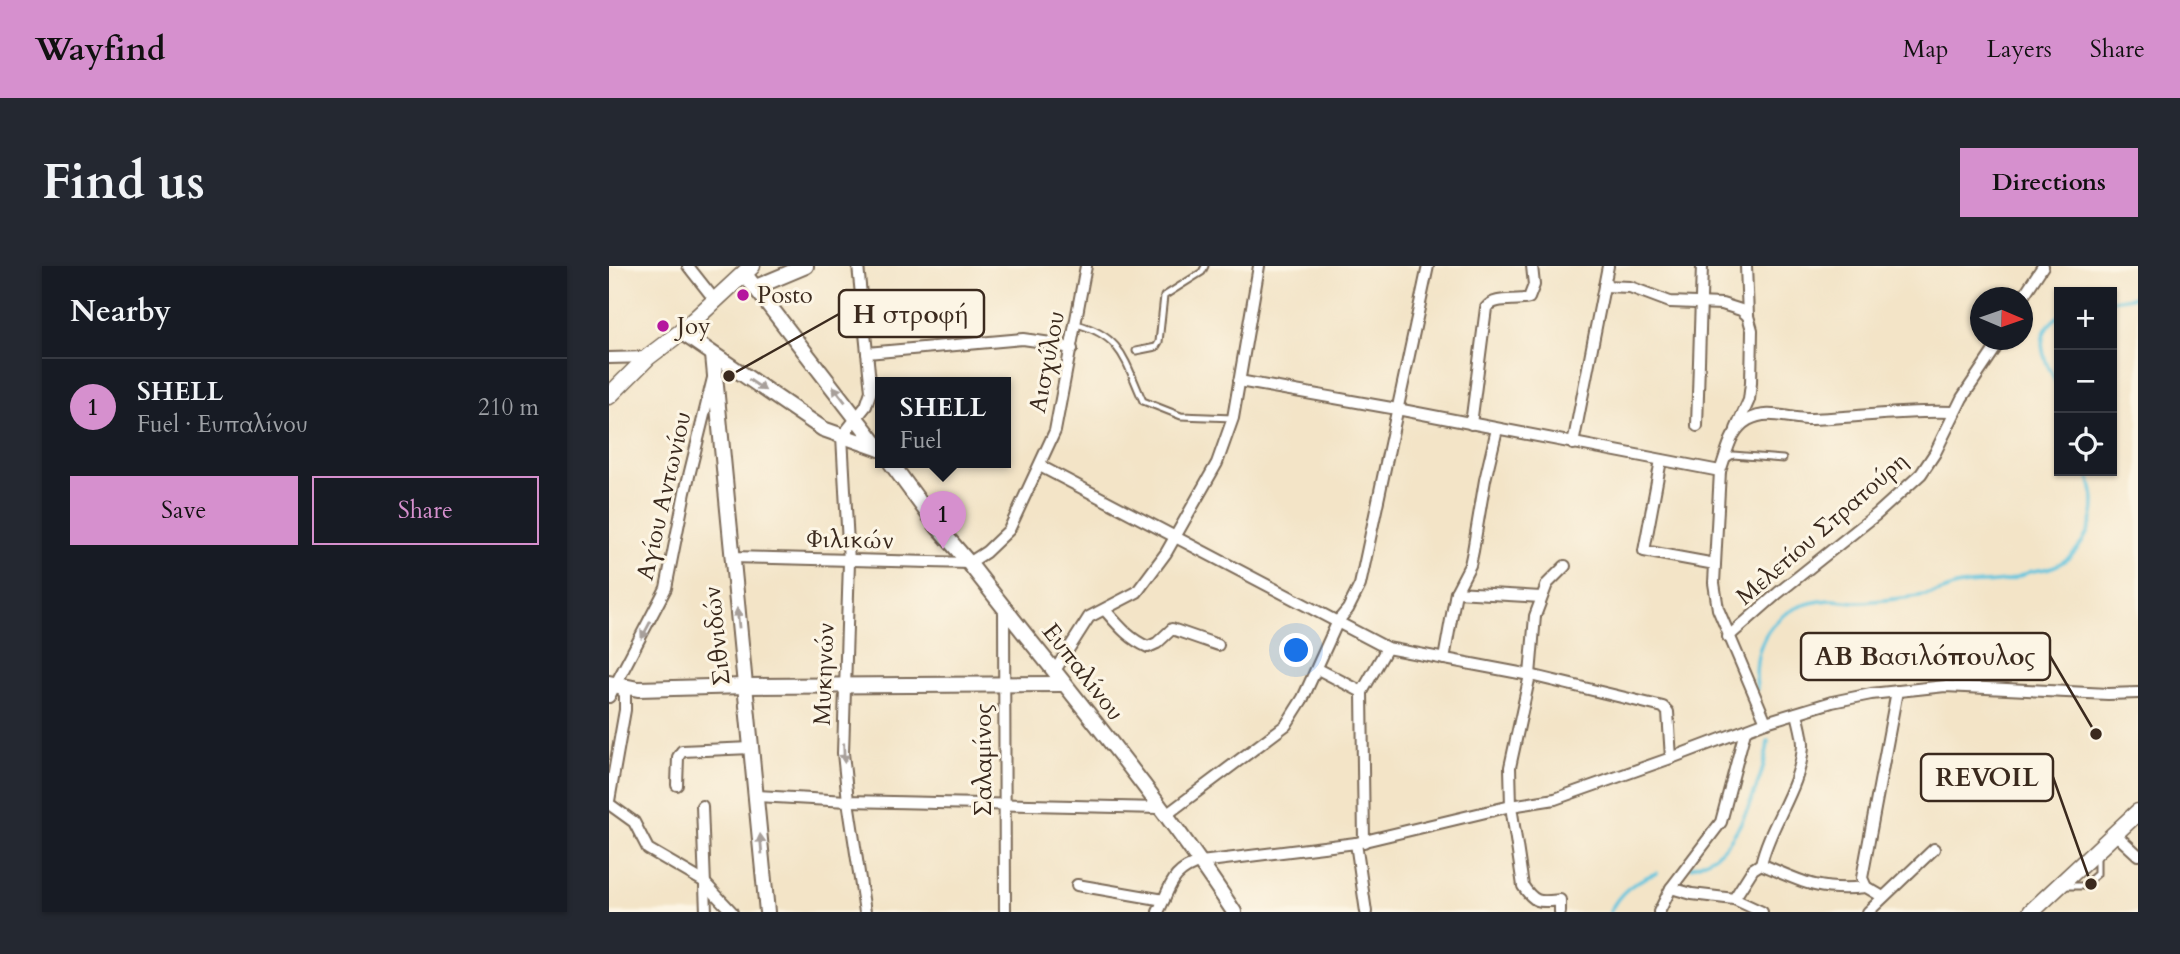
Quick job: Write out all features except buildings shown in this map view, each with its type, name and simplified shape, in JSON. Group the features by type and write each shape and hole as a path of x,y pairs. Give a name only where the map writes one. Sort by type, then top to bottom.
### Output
{"main road":[{"path":"609,396 648,357 681,332 748,269"},
{"path":"2040,909 2058,886 2138,812"}],"street":[{"path":"688,266 714,299"},
{"path":"756,287 806,266"},
{"path":"842,436 866,406 871,391 858,266"},
{"name":"Αισχύλου","path":"969,563 986,552 1009,530 1055,431 1086,266"},
{"path":"1053,672 1089,617 1137,592 1175,537 1217,463 1233,418 1259,266"},
{"path":"757,796 1163,811 1286,725 1318,669 1338,621 1348,610 1360,585 1427,266"},
{"path":"1471,424 1486,308 1489,303 1495,301 1528,298 1534,285 1532,266"},
{"path":"1573,444 1608,266"},
{"path":"1697,426 1702,266"},
{"path":"1746,266 1748,316 1752,330 1751,383 1749,400 1727,447 1720,471 1714,583 1718,609 1728,637 1766,722"},
{"path":"2029,287 2043,266"},
{"path":"748,269 756,287 875,442"},
{"path":"1604,286 1630,287 1669,302 1722,304 1741,310 1748,316"},
{"path":"681,332 823,429 875,447"},
{"path":"867,352 1023,339 1072,349"},
{"name":"Μελετίου Στρατούρη","path":"1728,637 1778,593 1877,514 1921,474 1935,453 1953,412 1994,350"},
{"name":"Σιθνιδών","path":"713,355 767,912"},
{"path":"609,358 648,357"},
{"name":"Αγίου Αντωνίου","path":"611,688 666,588 685,492 714,376"},
{"path":"1239,381 1720,471"},
{"path":"1732,438 1748,421 1770,413 1810,419 1909,411 1953,412"},
{"path":"1444,659 1456,592 1469,565 1497,429"},
{"name":"Μυκηνών","path":"842,436 849,562 843,753 865,912"},
{"path":"1661,460 1644,551 1715,564"},
{"path":"1040,466 1387,648 1529,675 1663,707 1668,712 1671,758"},
{"name":"Ευπαλίνου","path":"895,468 937,526 1163,811 1234,912"},
{"name":"Φιλικών","path":"731,558 969,563"},
{"path":"1560,912 1560,900 1539,902 1530,897 1523,886 1511,806 1510,767 1529,675 1535,616 1547,584 1565,566"},
{"path":"1456,592 1541,597"},
{"name":"Σαλαμίνος","path":"1004,608 1006,912"},
{"path":"1105,610 1122,631 1148,647 1157,643 1172,628 1218,645"},
{"path":"1366,912 1360,842 1362,692 1387,648"},
{"path":"1318,669 1362,692"},
{"path":"611,688 1063,684"},
{"path":"1158,912 1175,875 1185,866 1360,842 1574,793 1766,722 1832,702 1897,691 1957,686 2108,694 2138,693"},
{"path":"611,688 625,694 626,702 609,802 634,822 648,849 703,881 732,912"},
{"path":"1866,887 1862,878 1863,865 1897,691"},
{"path":"1734,900 1753,869 1761,864 1763,851 1797,775 1803,745 1797,713"},
{"path":"1659,912 1671,888 1721,822 1745,731"},
{"path":"677,785 678,757 683,751 751,748"},
{"path":"702,806 706,912"},
{"path":"2115,834 2138,855"},
{"path":"1868,912 1934,849"},
{"path":"1761,864 1809,885 1837,889 1866,887 1883,897"},
{"path":"1077,885 1164,900"},
{"path":"1671,888 1734,900 1762,912"}],"lane":[{"path":"1136,351 1156,347 1159,342 1164,296 1202,272 1205,266"},
{"path":"1076,324 1100,331 1112,341 1133,377 1143,401 1181,416 1233,418"},
{"path":"1725,460 1733,455 1783,460"}],"waterway":[{"path":"2117,299 2138,296"},
{"path":"2054,320 2042,341 2045,359 2054,378"},
{"path":"1757,689 1758,654 1763,639 1782,616 1795,608 1830,600 1858,602 1936,593 1958,586 2003,581 2059,564 2076,551 2091,523 2094,498 2089,476"},
{"path":"1691,867 1717,854 1737,830 1758,783 1768,741"},
{"path":"1610,912 1629,887 1657,873"}],"place":[{"name":"Posto","path":"743,295"},
{"name":"Joy","path":"663,326"},
{"name":"Η στροφή","path":"729,376"},
{"name":"SHELL","path":"943,549"},
{"name":"ΑΒ Βασιλόπουλος","path":"2096,734"},
{"name":"REVOIL","path":"2091,884"}]}
